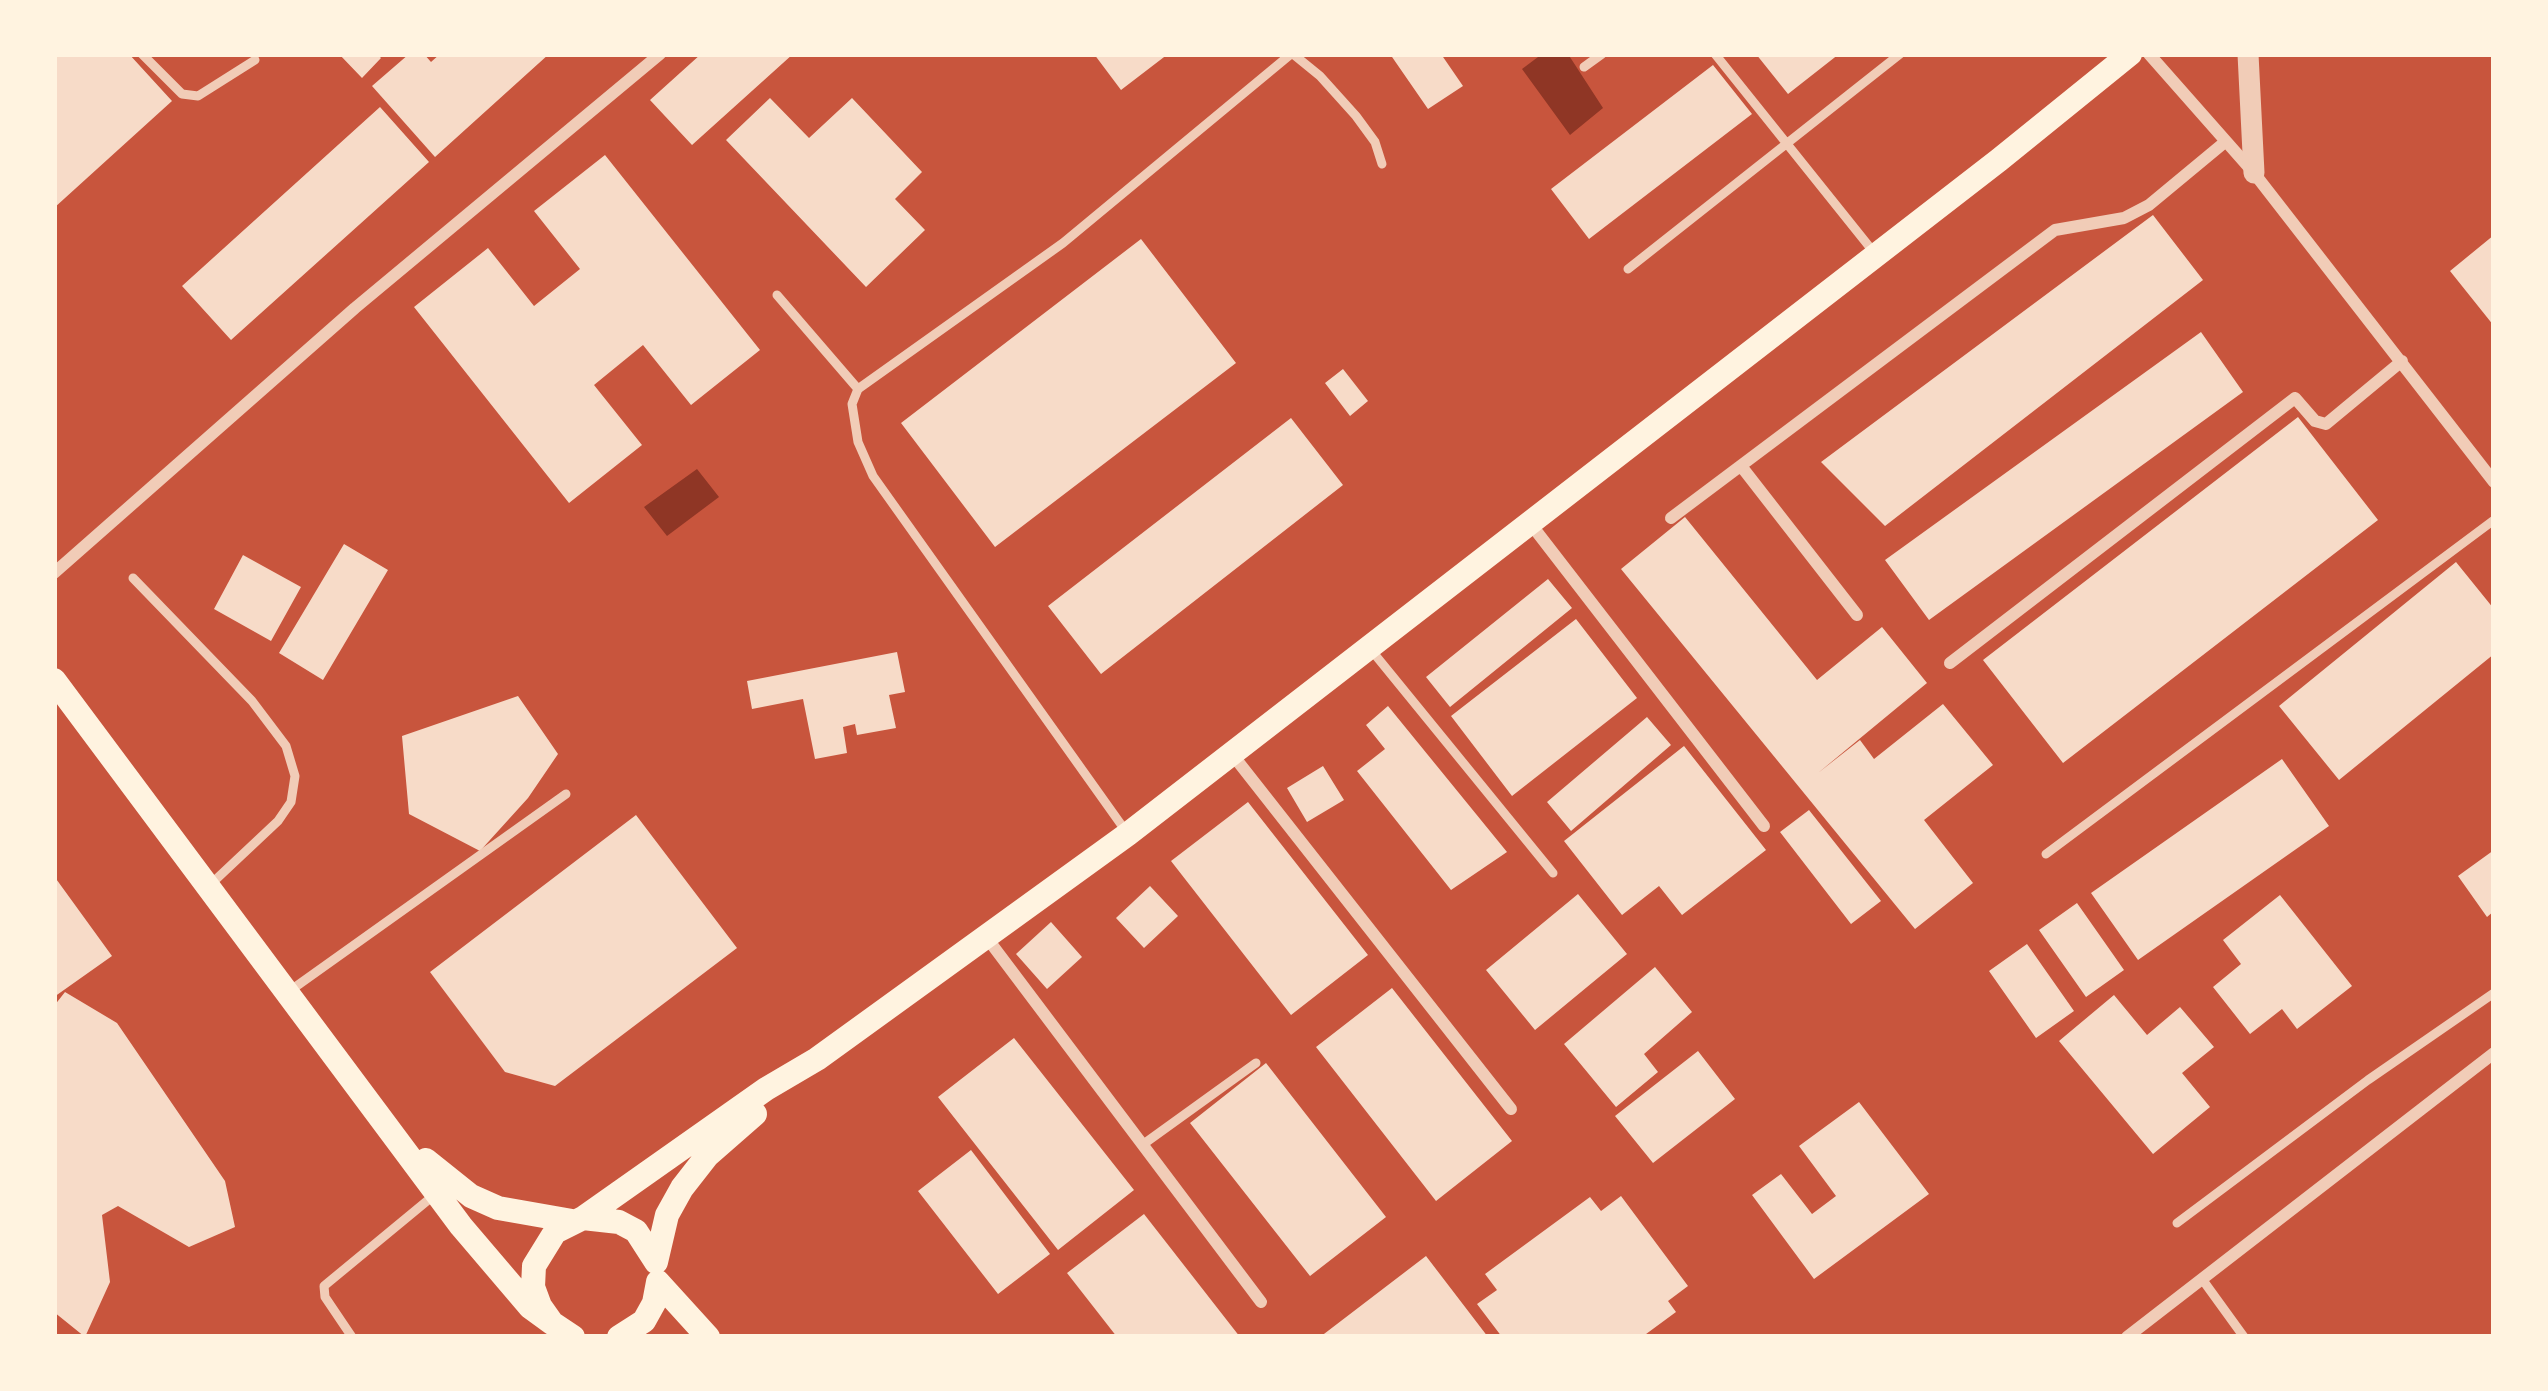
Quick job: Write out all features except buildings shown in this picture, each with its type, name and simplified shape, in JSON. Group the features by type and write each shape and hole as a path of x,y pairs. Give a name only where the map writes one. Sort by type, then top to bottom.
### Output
{"main road":[{"path":"562,1330 533,1287 535,1266 555,1232 817,1059 1128,834 2130,54"},
{"path":"54,680 437,1192 513,1288 562,1330"},
{"path":"619,1337 644,1321 654,1303 667,1215 694,1172 817,1059"},
{"path":"378,1111 442,1176 471,1196 498,1208 578,1220 602,1217 636,1231 657,1272 708,1337"}],"street":[{"path":"54,573 356,308 660,54"},
{"path":"2149,54 2254,173 2494,482"},
{"path":"2248,54 2254,173"},
{"path":"1671,518 2055,230 2124,218 2149,205 2225,142"},
{"path":"1950,663 2295,398 2314,421 2326,424 2402,361"},
{"path":"1742,466 1857,615"},
{"path":"1530,522 1764,826"},
{"path":"1232,754 1511,1109"},
{"path":"986,938 1261,1302"},
{"path":"2126,1337 2494,1053"}],"lane":[{"path":"142,54 182,94 198,96 255,60"},
{"path":"1128,834 873,476 858,442 852,404 858,389 1063,243 1292,54 1320,76 1356,116 1375,142 1382,164"},
{"path":"1584,67 1602,54"},
{"path":"1715,54 1876,255"},
{"path":"1628,268 1900,54"},
{"path":"777,295 858,389"},
{"path":"2046,854 2494,520"},
{"path":"134,578 252,700 286,746 295,776 291,802 278,821 207,887"},
{"path":"1369,647 1552,873"},
{"path":"287,994 566,794"},
{"path":"2177,1223 2494,993"},
{"path":"1145,1143 1256,1063"},
{"path":"352,1337 324,1286 437,1192"},
{"path":"2202,1280 2244,1337"}],"shaded area":[{"path":"1542,54 1568,54 1603,108 1570,135 1522,69"},
{"path":"697,469 719,497 667,536 644,507"}]}
